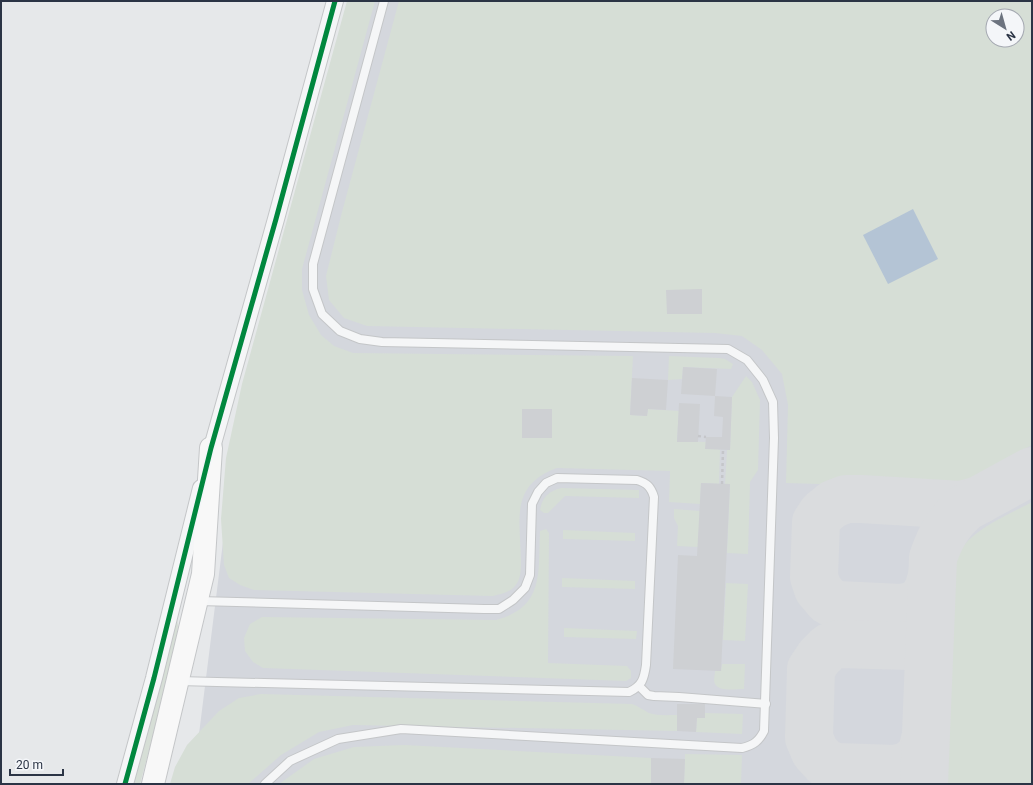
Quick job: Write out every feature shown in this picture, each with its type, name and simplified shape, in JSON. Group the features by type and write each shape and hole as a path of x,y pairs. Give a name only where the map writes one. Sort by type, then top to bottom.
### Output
{"street":[{"path":"124,784 154,678 211,448 276,219 335,1"},
{"path":"153,784 203,574 211,448"}],"lane":[{"path":"265,784 290,761 338,739 401,729 742,748 751,746 759,740 764,731 774,438 773,402 763,380 747,360 728,349 382,342 360,338 340,331 322,314 313,289 314,264 384,1"},
{"path":"178,681 625,692 635,689 643,682 646,665 654,497 646,483 637,480 557,478 546,483 538,492 532,504 530,575 524,588 513,600 500,609 196,601"},
{"path":"639,686 648,695 654,696 766,704"}],"path":[{"path":"698,436 706,437"},
{"path":"722,484 723,450"}],"shaded area":[{"path":"347,1 375,1 302,269 302,290 309,315 321,335 334,346 353,353 633,356 630,415 647,416 648,409 679,411 677,441 706,442 720,450 719,484 701,483 700,504 669,502 670,471 557,468 542,475 531,484 525,494 521,505 520,517 520,577 515,586 510,590 493,596 254,590 240,585 229,578 224,565 221,519 226,458 242,384"},
{"path":"355,1 1032,1 1032,784 191,784 195,766 233,462"},
{"path":"399,1 1032,1 1032,445 954,488 786,483 788,405 782,374 762,350 742,336 715,333 367,326 344,318 329,300 326,276"},
{"path":"669,356 719,358 725,359 733,364 731,369 683,367 682,379 668,380"},
{"path":"746,376 752,382 760,400 758,470 750,482 748,554 727,553 730,485 725,484 727,450 730,450 732,397"},
{"path":"561,488 639,490 639,498 565,496 548,513 544,513 540,510 544,498 553,491"},
{"path":"1032,502 1032,784 945,784 951,586 955,561 961,548 979,532 1000,518"},
{"path":"674,509 700,511 698,547 677,546 678,526 674,518"},
{"path":"546,529 549,533 548,663 627,666 631,671 631,678 626,681 263,668 253,662 245,651 244,638 250,624 262,617 496,620 512,614 523,606 531,597 536,586 540,531"},
{"path":"563,530 635,533 635,541 563,539"},
{"path":"562,578 635,581 635,589 562,587"},
{"path":"726,583 748,584 745,641 723,640"},
{"path":"177,618 178,626 174,657 140,784 129,784 173,621"},
{"path":"564,628 637,631 636,639 564,637"},
{"path":"722,664 745,664 744,689 728,690 717,687 714,681 715,671 721,671"},
{"path":"261,694 632,704 652,714 677,715 677,731 353,725 319,732 281,755 248,784 170,784 175,767 187,745 219,711 239,698"},
{"path":"705,713 743,714 742,734 696,732 697,718 705,718"},
{"path":"404,745 651,758 651,784 279,784 314,759 354,747"},
{"path":"685,754 742,755 741,784 684,784"}],"water":[{"path":"913,209 938,259 888,284 863,235"}],"building":[{"path":"702,289 702,314 667,314 666,290"},
{"path":"683,367 717,369 715,396 681,394"},
{"path":"632,378 668,380 666,410 648,409 647,416 630,415"},
{"path":"715,396 732,397 730,450 705,449 706,437 722,437 723,417 714,416"},
{"path":"679,403 700,404 698,442 677,442"},
{"path":"522,409 552,409 552,438 522,438"},
{"path":"701,483 730,484 721,671 673,669 678,555 697,556"},
{"path":"677,704 705,704 705,718 697,718 696,732 677,731"},
{"path":"651,758 685,759 684,784 651,784"}],"taxiway":[{"path":"924,784 933,558 946,530 960,512 966,507 1032,471"},
{"path":"932,576 928,590 922,599 913,606 901,608 838,605 828,601 818,589 814,577 816,522 822,513 833,504 846,499 961,505 979,500"},
{"path":"925,739 922,752 917,759 907,766 895,769 837,767 825,763 815,752 809,738 811,669 819,657 829,647 839,644 910,646 923,639 930,624"}],"cycle path":[{"path":"125,784 154,678 211,448 276,219 335,1"}]}
